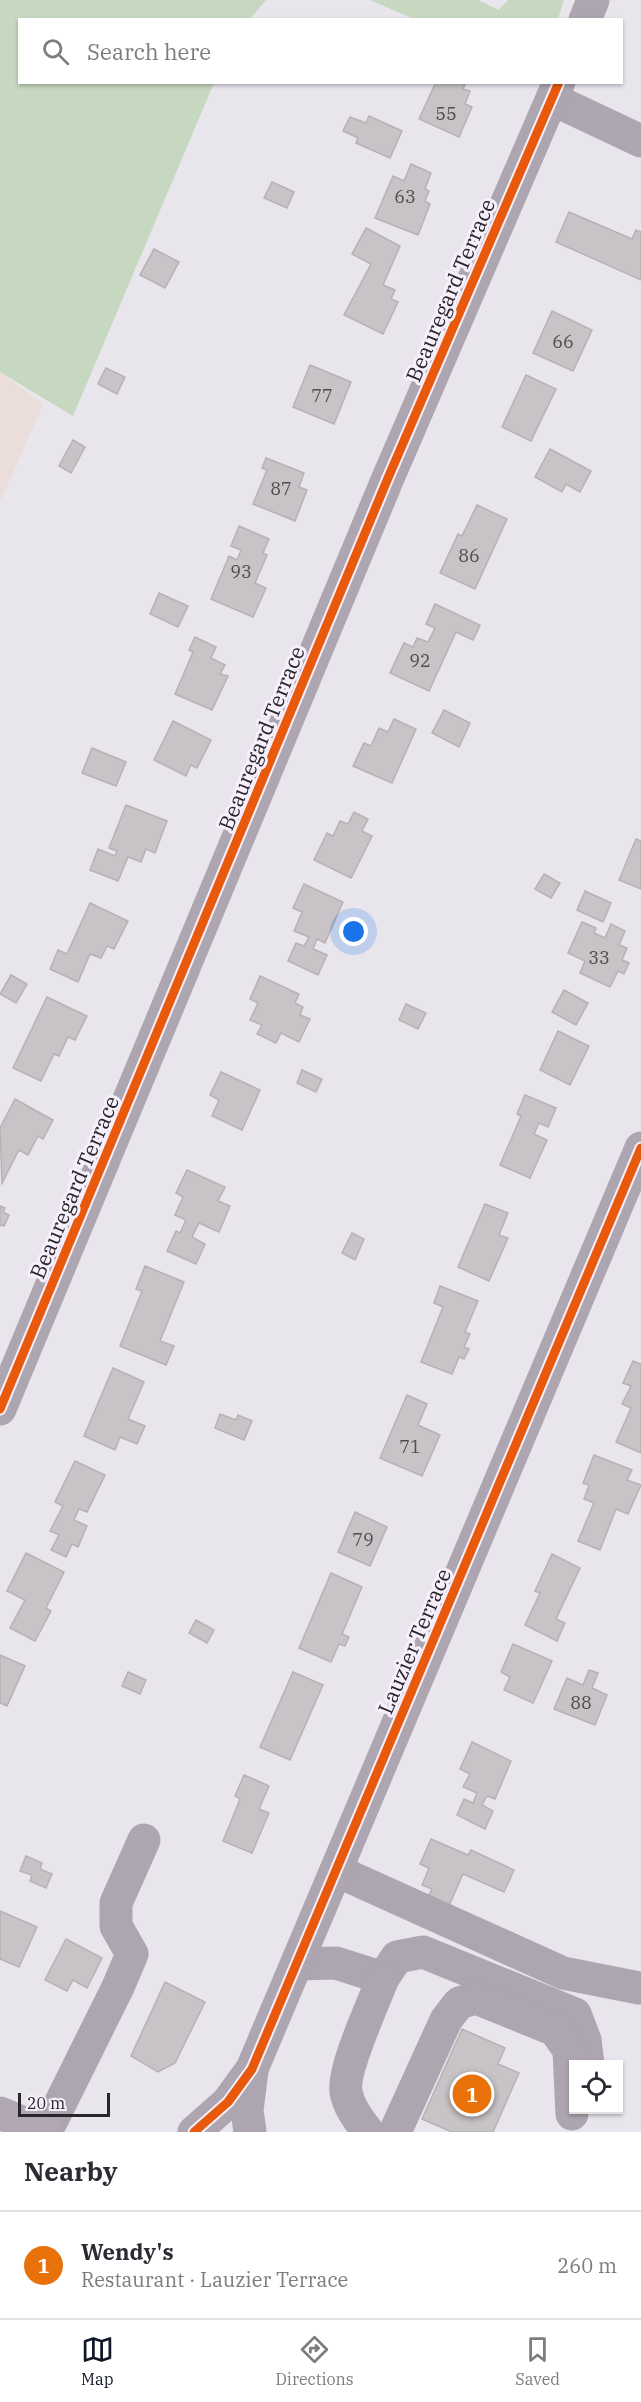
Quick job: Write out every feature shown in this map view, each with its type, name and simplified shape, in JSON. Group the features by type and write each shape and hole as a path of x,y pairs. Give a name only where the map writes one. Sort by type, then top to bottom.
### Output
{"main road":[{"path":"0,2113 46,2132"}],"street":[{"path":"586,18 593,0"},
{"path":"555,91 641,141"},
{"name":"Beauregard Terrace","path":"0,1409 388,478 555,91"},
{"name":"Lauzier Terrace","path":"194,2132 228,2102 252,2069 333,1883 641,1148"},
{"path":"46,2132 132,1954 116,1926 116,1903 144,1840"},
{"path":"333,1883 563,1973 639,1988"},
{"path":"368,2132 355,2115 345,2090 353,2055 383,1978 397,1957 423,1952 575,2014 585,2040 588,2060"},
{"path":"298,1964 336,1963 383,1978"},
{"path":"395,2132 446,2020 459,2002 476,1998 555,2030 569,2050 570,2118"},
{"name":"Lauzier Terrace","path":"250,2132 247,2110 252,2069"}],"shaded area":[{"path":"0,372 43,405 0,501"}],"green space":[{"path":"0,0 266,0 251,18 18,18 18,84 214,84 73,416 0,372"},
{"path":"370,0 478,0 499,10 508,0 564,0 558,18 412,18"}],"building":[{"path":"435,84 465,84 463,89 470,91 465,104 472,107 459,137 419,119"},
{"path":"369,116 402,131 390,158 356,143 358,138 343,131 350,117 366,123"},
{"path":"411,164 431,173 425,189 429,191 425,201 430,204 418,235 375,218 393,176 404,181"},
{"path":"272,182 294,192 287,208 264,198"},
{"path":"569,212 632,239 636,230 641,232 641,280 556,242"},
{"path":"366,228 400,246 383,285 395,290 391,299 398,302 383,334 344,315 371,264 352,254"},
{"path":"154,249 179,262 165,288 140,275"},
{"path":"552,311 592,330 573,371 533,353"},
{"path":"310,365 351,382 334,424 293,407"},
{"path":"106,368 125,377 117,394 98,384"},
{"path":"526,375 556,389 531,441 502,427"},
{"path":"73,440 85,447 71,473 59,466"},
{"path":"550,449 591,471 580,492 566,484 562,492 535,477"},
{"path":"266,458 304,473 299,487 307,490 295,521 253,504 267,470 262,468"},
{"path":"477,505 507,519 475,589 440,573 458,534 462,536"},
{"path":"239,526 269,539 263,553 267,555 255,583 266,588 253,617 211,599 229,556 237,560 241,550 231,546"},
{"path":"159,593 188,606 178,627 150,614"},
{"path":"435,604 480,625 473,640 456,632 429,691 390,673 404,643 413,647 417,638 428,642 435,628 426,624"},
{"path":"195,637 216,647 211,658 225,665 220,674 228,676 212,710 175,694 193,652 189,650"},
{"path":"444,710 470,723 459,747 432,733"},
{"path":"394,719 416,729 392,783 353,766 364,743 371,746 379,728 388,732"},
{"path":"173,721 211,740 197,768 191,765 186,776 154,760"},
{"path":"92,748 126,762 116,786 82,773"},
{"path":"126,805 167,821 155,853 146,849 141,862 128,857 118,881 90,870 98,849 115,856 117,851 109,848"},
{"path":"354,812 368,819 362,831 372,836 351,878 314,860 327,833 333,836 340,821 348,824"},
{"path":"636,839 641,841 641,889 619,880"},
{"path":"544,874 560,883 551,898 535,889"},
{"path":"304,884 343,902 325,943 317,939 313,949 327,955 318,975 288,961 296,943 304,946 309,937 294,931 302,912 293,908"},
{"path":"585,891 611,903 603,922 577,910"},
{"path":"90,903 128,921 114,949 107,946 101,958 90,954 78,982 50,969 58,950 67,954"},
{"path":"582,922 596,928 594,933 605,938 611,924 625,931 619,945 627,948 622,960 629,963 624,974 618,971 610,987 580,973 585,961 568,953"},
{"path":"11,975 27,984 16,1003 0,994"},
{"path":"260,976 299,994 295,1003 303,1007 300,1015 310,1019 299,1042 281,1033 276,1043 257,1034 262,1025 250,1020 258,1003 250,999"},
{"path":"564,990 588,1003 576,1025 552,1012"},
{"path":"47,997 87,1016 75,1040 68,1037 59,1056 54,1054 41,1081 13,1068"},
{"path":"406,1004 426,1013 418,1029 399,1020"},
{"path":"558,1031 589,1046 570,1085 540,1070"},
{"path":"302,1070 322,1079 316,1092 297,1083"},
{"path":"221,1072 260,1090 242,1130 212,1116 219,1100 210,1095"},
{"path":"525,1095 556,1108 548,1127 539,1123 534,1134 547,1140 530,1178 500,1165 521,1116 517,1114"},
{"path":"15,1099 53,1120 43,1139 38,1136 28,1155 19,1150 2,1183 0,1128"},
{"path":"187,1170 225,1187 218,1201 230,1206 219,1232 199,1223 192,1237 205,1244 196,1264 167,1251 176,1231 180,1233 186,1220 175,1215 183,1197 176,1193"},
{"path":"485,1204 508,1213 499,1235 508,1238 489,1281 458,1267"},
{"path":"0,1206 5,1208 3,1212 9,1215 4,1226 0,1225"},
{"path":"352,1233 364,1239 355,1260 342,1253"},
{"path":"145,1266 184,1282 160,1341 174,1346 166,1365 120,1346 142,1291 136,1289"},
{"path":"440,1286 478,1301 465,1332 470,1334 464,1347 469,1349 464,1359 459,1357 452,1374 421,1362 443,1307 434,1303"},
{"path":"633,1361 641,1364 641,1453 616,1442 631,1408 622,1404 631,1386 623,1383"},
{"path":"113,1368 144,1382 128,1419 145,1426 137,1444 120,1437 115,1450 84,1436"},
{"path":"407,1395 427,1404 418,1425 440,1435 422,1476 380,1458"},
{"path":"220,1414 236,1420 238,1415 252,1421 244,1440 215,1428"},
{"path":"594,1455 632,1470 627,1480 641,1485 628,1514 616,1509 600,1550 578,1541 594,1503 584,1499 589,1485 583,1483"},
{"path":"75,1461 105,1475 87,1512 79,1509 74,1520 87,1526 78,1547 72,1544 66,1557 51,1550 59,1535 50,1531 63,1506 55,1502"},
{"path":"355,1512 387,1527 370,1566 338,1552"},
{"path":"26,1553 64,1572 46,1608 51,1611 35,1641 10,1628 25,1600 7,1591"},
{"path":"552,1554 580,1568 556,1619 565,1623 557,1641 525,1625 540,1593 535,1591"},
{"path":"331,1573 362,1587 342,1634 349,1637 345,1646 339,1644 331,1662 299,1648"},
{"path":"196,1620 214,1630 207,1643 189,1633"},
{"path":"513,1644 552,1661 533,1703 504,1690 510,1677 501,1672"},
{"path":"0,1655 25,1666 7,1706 0,1703"},
{"path":"589,1670 598,1673 592,1688 607,1695 595,1725 554,1709 567,1678 583,1685"},
{"path":"128,1672 146,1680 140,1694 122,1686"},
{"path":"293,1672 323,1685 290,1760 260,1747"},
{"path":"472,1742 511,1761 495,1799 487,1796 482,1805 493,1811 485,1829 457,1815 464,1799 473,1803 477,1793 463,1787 470,1774 460,1769"},
{"path":"244,1775 269,1786 259,1809 269,1813 252,1853 223,1841 240,1799 235,1796"},
{"path":"431,1839 468,1855 471,1850 514,1870 504,1892 463,1874 448,1908 427,1899 432,1889 422,1885 429,1868 420,1864"},
{"path":"26,1856 42,1863 40,1869 52,1874 46,1888 30,1881 32,1875 20,1871"},
{"path":"0,1911 37,1927 19,1967 0,1959"},
{"path":"66,1939 102,1958 87,1988 73,1980 67,1991 45,1980"},
{"path":"165,1982 205,2002 175,2063 158,2072 131,2056"},
{"path":"462,2029 505,2048 498,2064 519,2073 493,2132 452,2132 422,2119"}],"cycle path":[{"path":"0,1409 388,478 558,84"},
{"path":"194,2132 228,2102 252,2069 641,1148"}],"place":[{"name":"Wendy's","path":"472,2094"}]}
